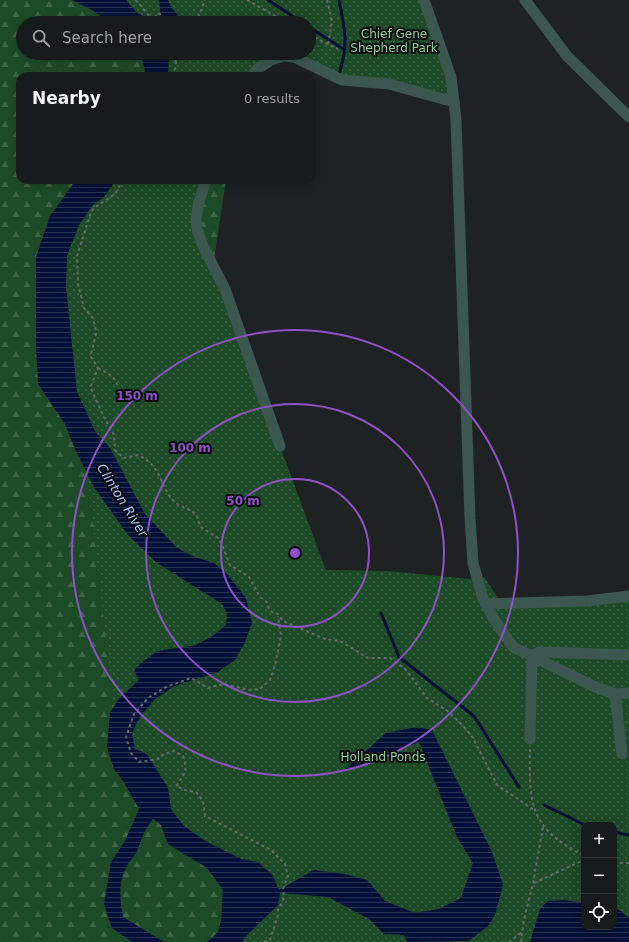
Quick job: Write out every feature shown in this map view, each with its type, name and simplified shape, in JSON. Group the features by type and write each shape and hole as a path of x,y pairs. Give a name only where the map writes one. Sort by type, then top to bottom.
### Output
{"lane":[{"path":"525,0 567,56 629,117"},
{"path":"425,1 444,52 451,77 454,102 460,200 470,518 473,563 486,604 513,647 593,686 615,694 629,693"},
{"path":"255,72 271,60"},
{"path":"300,60 342,80 389,84 454,102"},
{"path":"205,184 199,202 196,219 197,229 203,246 225,289 280,446"},
{"path":"486,604 587,601 629,596"},
{"path":"532,656 539,652 629,655"},
{"path":"530,739 532,656"},
{"path":"615,694 624,747"}],"path":[{"path":"135,0 145,8 149,16"},
{"path":"247,0 276,16"},
{"path":"327,0 332,21 328,45"},
{"path":"198,16 204,1"},
{"path":"316,39 338,49"},
{"path":"175,72 176,62"},
{"path":"119,392 119,385 115,378 98,368 91,357 96,334 95,325 92,317 84,308 78,292 77,256 91,212 94,208 115,194 121,184"},
{"path":"98,368 91,389 114,435 115,450 124,458 138,455 151,462 161,477 165,490 175,502 192,510 197,515 198,521 202,528 220,541 230,565 249,577 260,597 267,602 273,613 278,614 283,621 325,639 340,641 368,658 390,658 397,663 406,670 427,698 449,712 473,738 497,785 534,810"},
{"path":"264,942 270,940 278,916 278,910 284,898 283,889 288,876 285,864 271,850 204,816 203,801 196,792 185,790 176,786 183,776 186,766 183,756 174,751 164,754 158,758 139,762 132,753 126,737 134,714 148,698 166,686 192,678 208,688 223,684 249,690 260,689 270,680 275,665 281,636 278,614"},
{"path":"530,739 530,775 534,810 543,827 569,848 581,854"},
{"path":"521,942 543,827"},
{"path":"533,883 581,861"},
{"path":"617,863 629,863"},
{"path":"509,942 522,932"}],"green space":[{"name":"Holland Ponds","path":"0,0 98,0 117,16 16,16 16,60 148,60 156,72 16,72 16,184 225,184 213,266 334,592 500,601 629,599 629,942 0,942"},
{"name":"Chief Gene Shepherd Park","path":"126,0 423,0 452,99 353,80 308,60 316,60 316,16 140,16"},
{"name":"Chief Gene Shepherd Park","path":"168,60 265,61 254,72 168,72"},
{"name":"Holland Ponds","path":"113,184 204,184 195,219 222,287 325,570 387,571 469,579 484,577 500,601 629,598 629,942 234,942 245,882 149,803 114,710 66,287 68,256 79,225 93,205 105,198"}],"water":[{"path":"72,0 126,0 137,13 143,16 101,16"},
{"path":"159,0 168,0 171,7 178,15 161,16"},
{"path":"142,60 169,60 168,72 145,72"},
{"name":"Clinton River","path":"73,184 113,184 104,197 93,205 79,225 67,256 66,287 77,392 95,431 110,448 145,514 176,547 192,556 214,563 227,574 246,598 252,623 245,642 235,660 218,672 175,686 155,699 140,717 132,733 135,749 147,754 168,788 171,809 184,826 207,842 241,859 258,862 273,876 279,890 314,870 345,874 367,880 385,901 415,913 439,909 461,898 473,863 457,837 419,742 342,772 386,733 416,727 432,730 492,852 503,885 495,915 488,926 469,941 407,942 404,935 384,934 369,919 328,897 280,893 278,905 245,937 242,942 207,942 218,932 221,921 223,890 207,868 168,844 161,825 153,819 146,830 137,852 127,865 123,874 120,892 121,905 123,917 164,942 132,942 112,928 104,904 111,862 125,841 139,809 123,781 114,769 107,747 110,713 118,700 139,680 134,670 142,662 158,651 196,645 214,635 226,625 227,613 222,604 156,562 128,535 94,487 75,449 65,424 38,384 36,347 36,257 50,216"},
{"path":"564,900 581,903 581,930 617,930 617,909 621,911 629,918 629,942 530,942 540,909 548,901"}],"waterway":[{"path":"268,0 292,16"},
{"path":"339,0 345,37 344,54 339,74"},
{"path":"316,31 345,50"},
{"path":"381,613 399,657 474,716 519,787"},
{"path":"544,805 581,823"},
{"path":"617,833 629,835"}]}
